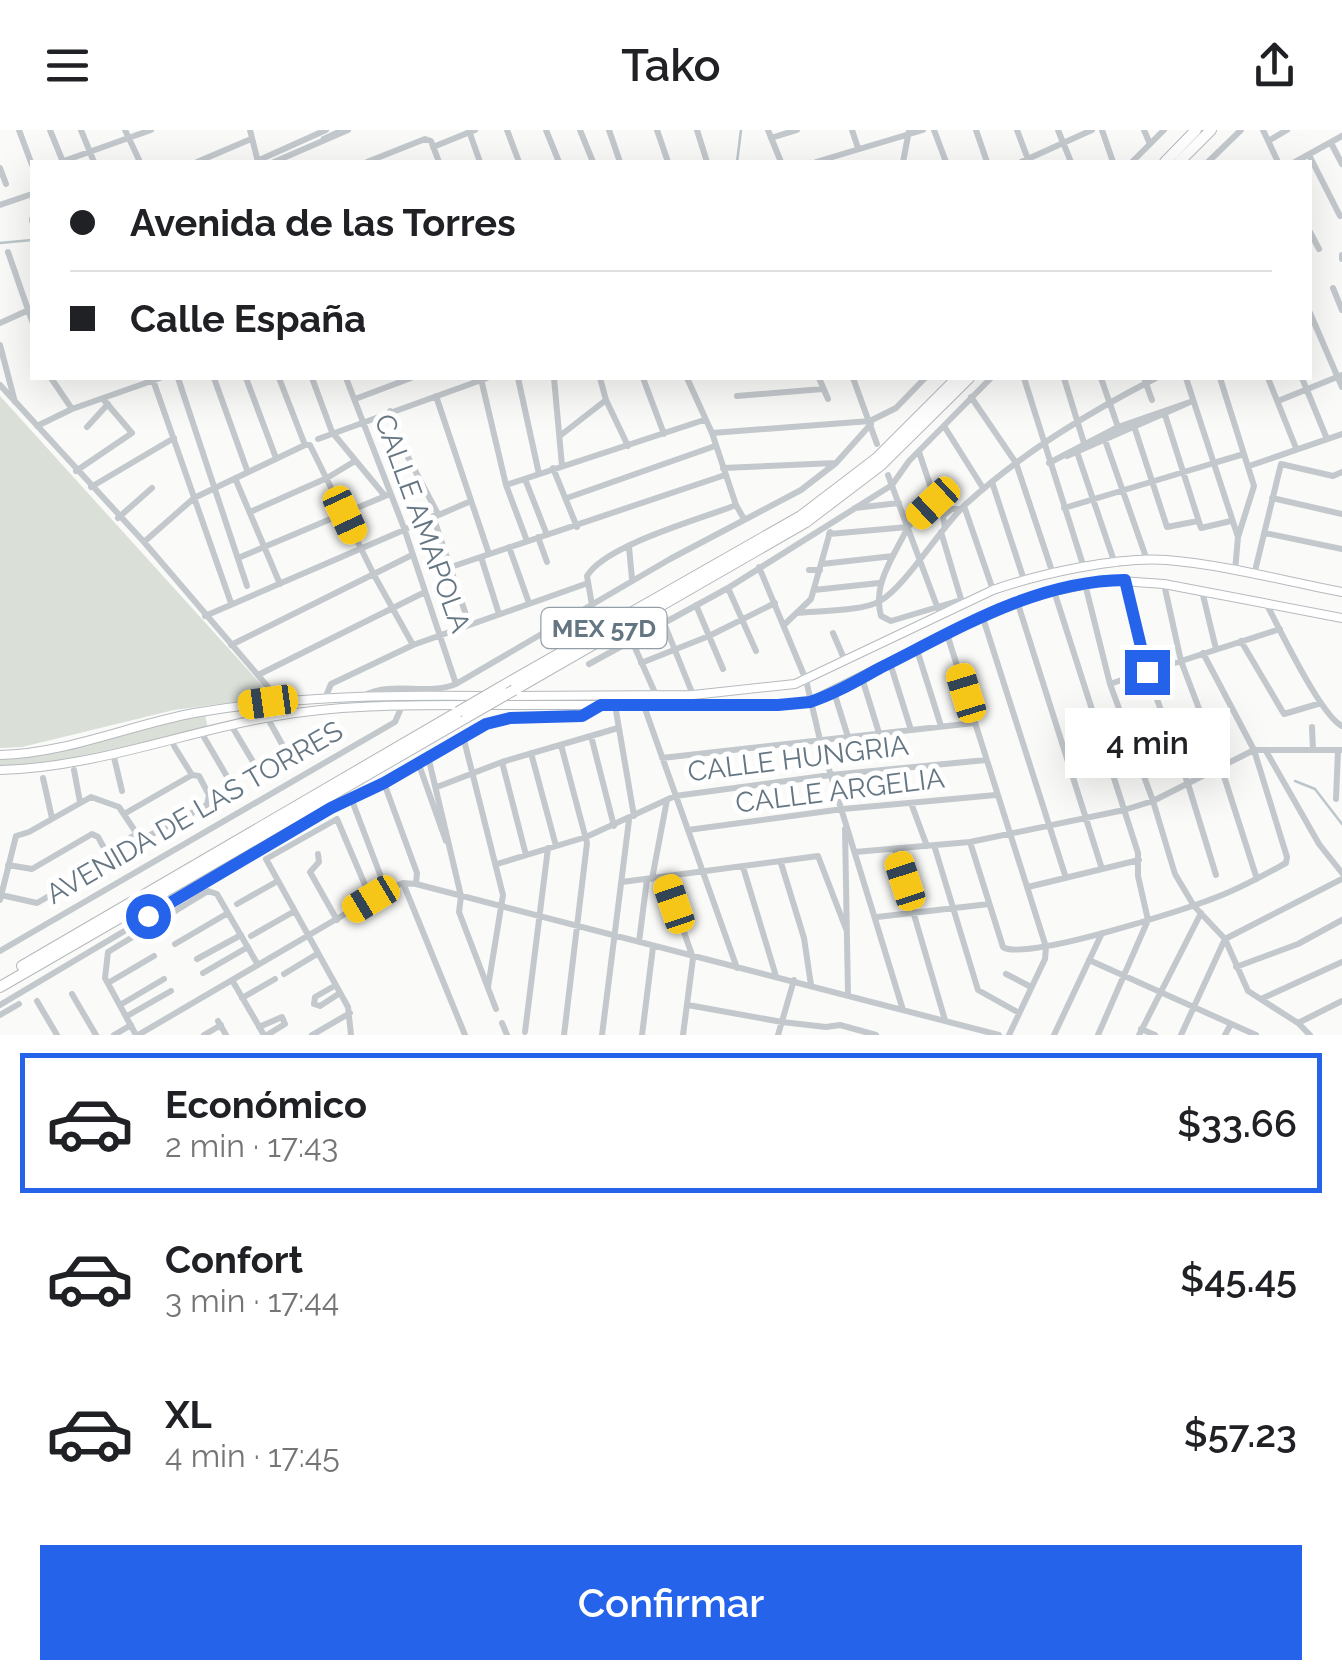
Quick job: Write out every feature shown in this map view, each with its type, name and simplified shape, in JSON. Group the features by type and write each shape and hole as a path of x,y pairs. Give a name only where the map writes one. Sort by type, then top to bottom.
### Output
{"highway":[{"path":"1166,160 1196,130"},
{"path":"1181,160 1211,130"},
{"name":"MEX 57D","path":"0,986 501,688 801,516 878,458 955,380"},
{"name":"MEX 57D","path":"0,978 806,522 881,465 967,380"}],"main road":[{"path":"0,755 29,753 220,710 326,696 656,696 778,687 806,680 994,590 1052,574 1147,560 1235,571 1342,592"},
{"path":"1258,576 1260,596"},
{"path":"0,770 41,767 270,717 327,709 810,702 982,615 1017,601 1085,584 1125,580 1260,596 1342,618"},
{"path":"270,717 280,701"},
{"path":"220,710 210,716 208,723 212,727 227,726"}],"street":[{"path":"19,130 30,160"},
{"path":"50,130 61,160"},
{"path":"82,130 93,160"},
{"path":"68,160 127,134 151,130"},
{"path":"250,130 257,160"},
{"path":"276,160 311,133 326,130"},
{"path":"264,160 348,130"},
{"path":"507,130 518,160"},
{"path":"546,130 557,160"},
{"path":"580,130 592,160"},
{"path":"609,130 619,160"},
{"path":"657,130 667,160"},
{"path":"697,130 705,160"},
{"path":"780,160 770,134 796,130"},
{"path":"852,130 858,148"},
{"path":"825,160 909,131 923,130"},
{"path":"934,130 945,160"},
{"path":"976,130 986,160"},
{"path":"1016,130 1025,160"},
{"path":"1058,130 1070,160"},
{"path":"1030,160 1092,130"},
{"path":"1102,130 1113,160"},
{"path":"1144,130 1150,144"},
{"path":"1134,160 1164,130"},
{"path":"1210,160 1241,130"},
{"path":"1262,130 1270,140 1275,160"},
{"path":"1270,140 1288,130"},
{"path":"374,160 471,131 479,160"},
{"path":"903,160 909,131"},
{"path":"127,134 139,160"},
{"path":"1299,160 1342,136"},
{"path":"202,160 251,140"},
{"path":"431,143 438,160"},
{"path":"1330,143 1342,164"},
{"path":"1309,155 1312,160"},
{"path":"1312,161 1340,216"},
{"path":"0,168 6,184"},
{"path":"0,205 30,195"},
{"path":"1312,236 1319,249"},
{"path":"8,252 30,307"},
{"path":"1333,288 1342,310"},
{"path":"0,323 30,309"},
{"path":"1312,317 1342,386"},
{"path":"0,345 16,403"},
{"path":"1278,401 1340,376"},
{"path":"52,380 72,409"},
{"path":"37,426 72,409 106,402 152,380"},
{"path":"157,380 231,604"},
{"path":"179,380 247,586"},
{"path":"215,380 248,471"},
{"path":"247,380 276,458"},
{"path":"280,380 361,550 413,645"},
{"path":"238,558 388,495 332,432 313,380"},
{"name":"CALLE AMAPOLA","path":"347,380 388,495 404,528 456,684"},
{"path":"355,399 406,380"},
{"path":"318,438 479,380"},
{"path":"484,380 506,485 527,540"},
{"path":"518,380 540,474"},
{"path":"554,380 561,436 558,467 577,527"},
{"path":"601,380 628,446"},
{"path":"644,380 664,434"},
{"path":"688,380 744,519"},
{"path":"820,380 828,399"},
{"path":"854,380 876,444"},
{"path":"365,695 380,689 441,688 456,684 632,580 801,490 836,463 871,422 896,408 924,380"},
{"path":"589,664 728,588 892,485 918,451 988,380"},
{"path":"1025,380 1084,569"},
{"path":"1065,380 1084,444"},
{"path":"1101,380 1118,427"},
{"path":"798,613 878,603 894,590 962,508 1016,463 1145,380 1152,400"},
{"path":"1186,380 1238,537"},
{"path":"1221,380 1254,490 1238,537 1235,571"},
{"path":"1269,380 1296,448"},
{"path":"1303,380 1328,439"},
{"path":"0,385 144,542 280,701"},
{"path":"737,396 823,389"},
{"path":"436,396 471,501 500,614"},
{"path":"971,397 1016,463 1052,574"},
{"path":"561,436 606,400"},
{"path":"1050,461 1118,427 1191,401"},
{"path":"1050,461 1191,401"},
{"path":"87,427 106,402"},
{"path":"76,470 132,433 106,402"},
{"path":"390,411 401,444 435,515 469,624"},
{"path":"1165,414 1202,530 1231,521"},
{"path":"506,485 704,420"},
{"path":"712,433 871,422"},
{"path":"944,426 983,489"},
{"path":"1134,426 1169,529 1198,522"},
{"path":"1249,466 1342,434"},
{"path":"90,487 174,438"},
{"path":"1106,440 1147,560"},
{"path":"386,450 401,444"},
{"path":"144,542 194,498 309,446"},
{"path":"566,498 715,446"},
{"path":"918,451 935,500 908,527 879,583 881,616 891,621 963,602 943,530"},
{"path":"1077,452 1116,564"},
{"path":"1064,508 1244,454"},
{"path":"250,512 327,478 354,461"},
{"path":"451,567 577,527 724,472 836,463"},
{"path":"1258,576 1280,464 1342,475"},
{"path":"888,475 938,609"},
{"path":"235,478 280,584"},
{"path":"524,479 543,536 547,562"},
{"path":"992,482 1024,580"},
{"path":"118,518 152,488"},
{"path":"1272,498 1342,514"},
{"path":"205,616 471,501"},
{"path":"852,508 899,503"},
{"path":"592,605 590,571 629,546 736,505"},
{"path":"962,508 994,590"},
{"path":"785,624 806,606 814,590 832,521"},
{"path":"829,534 908,527"},
{"path":"1265,533 1342,550"},
{"path":"629,546 632,580"},
{"path":"509,547 528,604"},
{"path":"231,645 412,555"},
{"path":"809,570 894,556"},
{"path":"759,568 806,680 851,852 877,917 903,1010"},
{"path":"1125,580 1147,672 1216,875"},
{"path":"326,696 335,681 413,645 588,582"},
{"path":"814,590 879,583"},
{"path":"1085,584 1110,684 1175,874 1194,906 1226,939 1248,991 1310,1035"},
{"path":"1164,584 1181,661 1221,766 1257,879"},
{"path":"728,588 756,651"},
{"path":"1054,591 1139,860 1138,876 1148,920 1098,1035"},
{"path":"1202,591 1216,649"},
{"path":"258,675 425,592"},
{"path":"1260,596 1321,703 1340,726"},
{"path":"1017,601 1102,869"},
{"path":"641,663 709,636 775,603"},
{"path":"696,605 723,669"},
{"path":"982,615 1066,878"},
{"path":"664,623 692,694"},
{"path":"1147,672 1280,629"},
{"path":"833,634 846,662"},
{"path":"947,634 1046,947 1045,959 1009,1035"},
{"path":"1242,641 1284,714 1321,703"},
{"path":"632,642 656,696"},
{"path":"918,650 941,726"},
{"path":"970,842 1006,951 1046,947 1194,906 1257,879 1288,860 1254,750 1203,653"},
{"path":"890,664 912,730"},
{"path":"1110,684 1132,676"},
{"path":"862,678 879,734"},
{"path":"834,692 848,737"},
{"path":"0,1005 463,736 501,719 582,716 601,705"},
{"path":"602,1035 632,817 615,705"},
{"name":"AVENIDA DE LAS TORRES","path":"0,950 395,722 402,706"},
{"path":"644,706 671,797 688,830 737,968"},
{"path":"270,717 288,755"},
{"path":"662,758 975,723"},
{"path":"227,726 261,776"},
{"path":"437,787 502,762 618,728"},
{"path":"1312,728 1313,750"},
{"path":"200,732 229,780"},
{"path":"463,736 496,864 502,906 488,988"},
{"path":"591,736 614,826"},
{"path":"561,745 586,837 564,1035"},
{"path":"8,865 32,869 92,834 106,852 106,863 37,903 1,898 8,865 16,836 95,796 117,806 140,840 209,802 199,776 192,774 174,746"},
{"path":"851,852 970,842 1124,810 1153,801 1254,750 1340,750 1336,799"},
{"path":"1181,1035 1226,939 1342,876 1265,750"},
{"path":"113,752 122,792"},
{"path":"524,1034 538,915 552,847 531,753"},
{"path":"428,756 460,896 459,912 496,1009"},
{"name":"CALLE HUNGRIA","path":"671,797 831,775 986,760"},
{"path":"418,762 450,850"},
{"path":"502,762 526,855"},
{"path":"74,770 80,802"},
{"path":"124,814 192,774"},
{"path":"43,778 52,818"},
{"path":"384,783 417,873 416,884"},
{"name":"CALLE ARGELIA","path":"688,830 996,795"},
{"path":"496,864 586,837 671,797"},
{"path":"639,942 649,879 671,797"},
{"path":"351,798 386,890"},
{"path":"910,803 954,908 980,993 1018,1013"},
{"path":"351,1035 350,1013 266,860 337,818 371,899"},
{"path":"106,852 135,836"},
{"path":"894,849 945,1021"},
{"path":"848,995 846,930 851,852"},
{"path":"318,854 319,862 310,872 337,920"},
{"path":"622,882 818,856 846,930"},
{"path":"1028,887 1139,860"},
{"path":"781,862 801,924 811,985"},
{"path":"743,868 776,976"},
{"path":"665,877 693,958 683,1035"},
{"path":"237,904 276,882"},
{"path":"404,883 465,1035"},
{"path":"258,965 217,894 208,892 113,947 104,966 108,982 137,1035 404,883 999,1035"},
{"path":"877,917 989,904"},
{"path":"251,936 293,912"},
{"path":"175,944 228,913"},
{"path":"1155,1035 1140,1032 1201,913"},
{"path":"1236,967 1298,944 1342,920"},
{"path":"1054,1035 1102,932"},
{"path":"197,959 241,935"},
{"path":"642,1035 653,946"},
{"path":"202,973 248,947"},
{"path":"284,974 317,954"},
{"path":"108,982 154,956"},
{"path":"1089,960 1256,1035"},
{"path":"1260,999 1342,962"},
{"path":"1006,974 1031,988"},
{"path":"120,1005 164,979"},
{"path":"242,998 275,979"},
{"path":"232,980 263,1032"},
{"path":"778,1035 794,980"},
{"path":"336,985 315,997 314,1004 320,1006 340,994"},
{"path":"127,1016 172,991"},
{"path":"72,994 96,1035"},
{"path":"37,1001 57,1035"},
{"path":"1298,1023 1342,1001"},
{"path":"0,1016 19,1004"},
{"path":"688,1006 782,1022 840,1025 876,1035"},
{"path":"312,1035 350,1013"},
{"path":"204,1035 219,1023 226,1035"},
{"path":"502,1023 507,1035"},
{"path":"1225,1035 1231,1024"},
{"path":"114,1035 131,1025"}],"shaded area":[{"path":"0,396 268,692 264,698 174,710 22,747 0,748"},
{"path":"205,715 208,728 30,767 0,768 0,758"}],"waterway":[{"path":"322,138 339,130"},
{"path":"737,160 741,130"},
{"path":"0,243 30,240"},
{"path":"1295,781 1315,789 1342,824"}],"route":[{"path":"148,916 331,808 494,721 582,716 601,705 810,702 982,615 1017,601 1106,580 1125,580 1147,672"}]}
